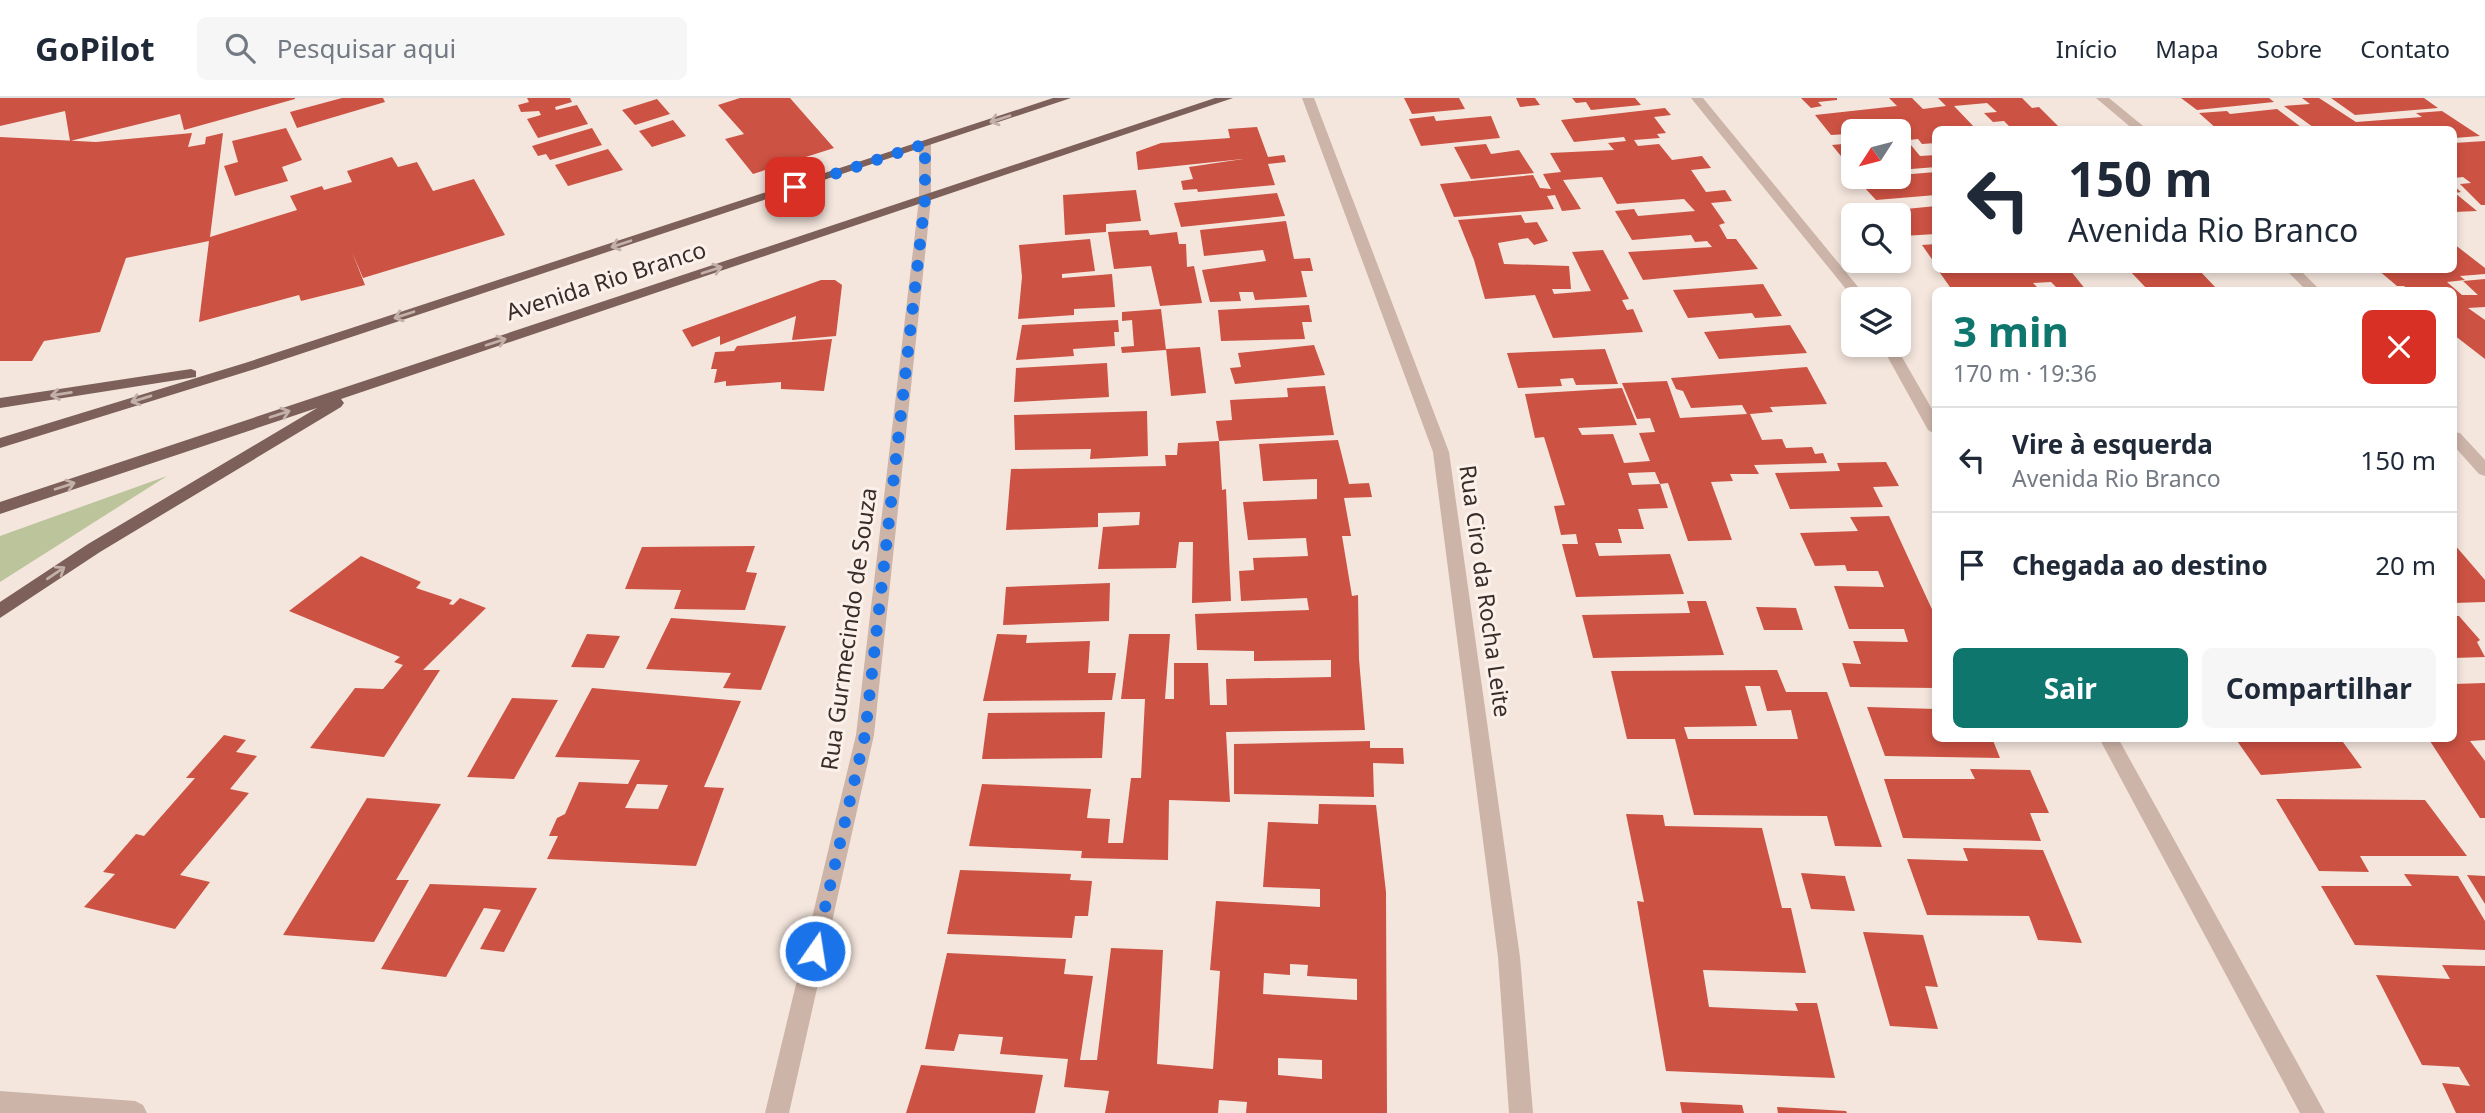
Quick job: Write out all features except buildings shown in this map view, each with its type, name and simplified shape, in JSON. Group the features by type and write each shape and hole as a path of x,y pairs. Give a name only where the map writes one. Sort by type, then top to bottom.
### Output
{"main road":[{"name":"Avenida Rio Branco","path":"0,443 250,366 1065,98"},
{"name":"Avenida Rio Branco","path":"0,508 1227,98"},
{"path":"0,403 250,366"},
{"path":"0,611 94,548 364,386"}],"street":[{"name":"Rua Ciro da Rocha Leite","path":"1308,98 1441,452 1509,957 1521,1113"},
{"path":"1697,98 1851,287"},
{"path":"2102,98 2138,126"},
{"name":"Rua Gurmecindo de Souza","path":"777,1113 865,735 925,199 925,144"},
{"path":"2296,273 2310,287"},
{"path":"1895,357 1932,423"},
{"path":"2457,440 2485,470"},
{"path":"2110,742 2313,1113"},
{"path":"0,1103 135,1113"}],"green space":[{"path":"167,476 0,582 0,536"}],"route":[{"path":"795,187 925,144 925,199 865,735 815,951"}]}
